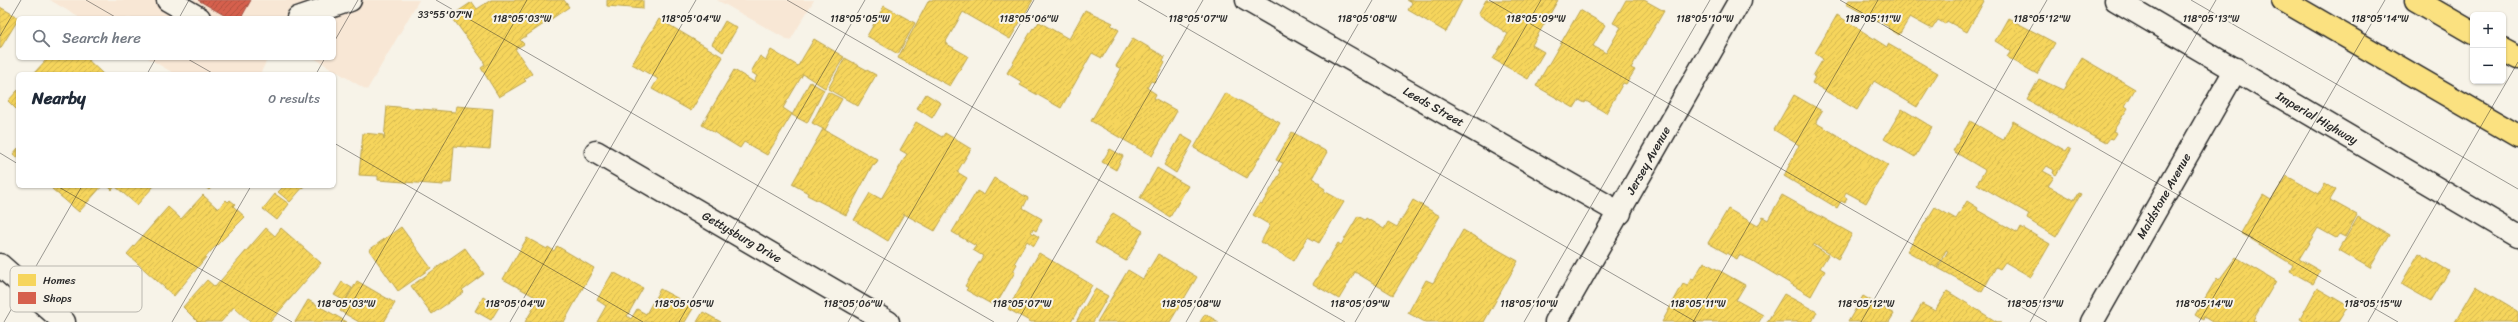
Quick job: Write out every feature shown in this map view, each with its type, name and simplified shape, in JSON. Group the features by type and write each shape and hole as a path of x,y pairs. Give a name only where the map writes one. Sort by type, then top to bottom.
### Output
{"main road":[{"path":"2283,0 2518,136"},
{"path":"2426,2 2470,31"},
{"path":"2506,52 2518,58"}],"street":[{"path":"168,0 196,16"},
{"path":"304,16 350,0"},
{"name":"Leeds Street","path":"1247,0 1620,213"},
{"name":"Jersey Avenue","path":"1556,322 1620,213 1740,0"},
{"name":"Imperial Highway","path":"2116,0 2236,69 2518,236"},
{"name":"Maidstone Avenue","path":"2092,322 2236,69"},
{"name":"Gettysburg Drive","path":"596,152 888,322"},
{"path":"0,265 10,274"},
{"path":"53,312 64,322"}],"shaded area":[{"path":"50,0 419,0 367,90 317,60 336,60 336,16 77,16"},
{"path":"717,0 814,0 790,41"},
{"path":"151,60 267,60 261,72 172,72"}],"building: Homes":[{"path":"491,0 564,0 569,7 520,40 524,44 515,49 532,74 524,79 526,81 499,97 481,68 485,65 483,60 451,16 472,2 477,9"},
{"path":"607,0 643,0 643,9 607,6"},
{"path":"929,0 1033,0 1010,39 963,12 945,43 968,56 950,86 898,58"},
{"path":"1407,0 1462,0 1446,32 1408,10 1412,3"},
{"path":"1486,0 1558,0 1532,45 1544,52 1528,79 1493,59 1508,34 1478,14"},
{"path":"1626,0 1644,0 1664,11 1631,68 1635,70 1626,84 1623,83 1606,113 1586,101 1585,103 1579,100 1574,108 1536,86 1580,10 1605,25 1593,46 1606,53 1621,27 1613,23"},
{"path":"1849,0 1984,1 1967,32 1947,21 1945,24 1938,20 1932,29 1910,17 1899,35 1888,28 1889,27 1846,4"},
{"path":"884,6 915,23 898,54 867,36"},
{"path":"0,7 16,16 16,23 0,49"},
{"path":"1085,10 1113,23 1111,25 1119,30 1102,58 1092,53 1061,108 1020,85 1022,82 1007,73 1033,28 1034,29 1039,22 1069,39"},
{"path":"1837,15 1887,47 1888,44 1938,73 1917,107 1874,81 1857,110 1812,83 1815,77 1813,76 1823,59 1815,53"},
{"path":"2008,18 2055,43 2037,74 2007,57 2011,51 1995,41"},
{"path":"659,19 723,57 691,111 652,89 658,79 632,64"},
{"path":"725,21 737,28 723,52 712,44"},
{"path":"1133,38 1165,57 1163,60 1165,62 1154,82 1151,81 1147,88 1156,94 1154,98 1177,111 1152,156 1091,121 1121,69 1116,66"},
{"path":"814,39 844,57 825,88 803,74 783,108 792,114 767,155 744,142 740,148 702,125 734,70 754,82 757,76 751,72 760,56 766,60 771,50 798,66"},
{"path":"845,58 876,75 858,106 828,89"},
{"path":"2082,58 2135,89 2125,106 2128,108 2113,131 2117,133 2113,139 2110,138 2106,143 2027,100 2039,79 2063,90"},
{"path":"46,60 88,60 101,72 35,72"},
{"path":"810,82 824,90 807,123 792,115"},
{"path":"16,92 16,109 8,101"},
{"path":"828,92 842,99 825,130 812,123"},
{"path":"1226,93 1280,123 1247,178 1194,148"},
{"path":"926,94 941,103 932,118 917,108"},
{"path":"1794,95 1822,111 1816,121 1818,124 1888,165 1866,203 1846,192 1844,196 1847,198 1845,203 1841,201 1837,208 1784,176 1799,145 1774,130"},
{"path":"387,106 455,112 456,106 493,109 490,149 454,146 451,183 443,183 443,185 378,180 378,176 359,175 363,133 383,135 384,140"},
{"path":"1902,109 1932,127 1915,157 1884,139"},
{"path":"1970,121 2003,140 2013,121 2066,151 2068,148 2071,150 2056,175 2053,173 2054,170 2047,166 2043,171 2054,177 2048,186 2074,200 2078,193 2081,194 2056,237 2027,219 2029,214 1977,184 1985,170 1953,151"},
{"path":"916,122 942,137 945,133 971,149 957,172 967,178 935,231 904,214 888,241 854,220 870,193 881,199 907,154 900,150"},
{"path":"823,129 878,160 875,165 873,164 846,215 807,195 808,193 792,184"},
{"path":"1292,132 1327,152 1312,178 1320,183 1319,185 1325,189 1324,191 1344,202 1319,243 1308,237 1294,261 1261,242 1270,225 1253,215 1260,203 1262,204 1281,172 1279,170 1283,163 1276,160"},
{"path":"1181,135 1193,142 1176,173 1164,165"},
{"path":"1110,149 1123,156 1116,170 1102,162"},
{"path":"1157,168 1188,186 1170,217 1140,198"},
{"path":"2287,176 2319,194 2325,183 2336,190 2330,200 2357,215 2345,237 2339,234 2336,238 2318,228 2299,259 2320,271 2313,284 2290,271 2293,265 2241,233 2263,195 2271,200"},
{"path":"994,178 1028,198 1023,208 1042,219 1036,231 1033,229 1031,232 1039,237 1034,246 1027,241 1015,262 1017,264 1013,271 1015,272 997,303 995,302 993,305 966,290 968,288 965,286 983,256 973,250 976,246 952,232 977,191 984,195"},
{"path":"53,188 100,188 79,212 52,189"},
{"path":"117,188 152,188 137,205"},
{"path":"282,188 302,188 290,202 278,192"},
{"path":"275,194 289,204 277,220 263,209"},
{"path":"203,195 218,209 226,200 228,202 230,200 235,204 233,206 245,217 211,251 174,296 127,254 168,207 181,219"},
{"path":"1782,195 1852,234 1838,259 1814,244 1813,246 1828,255 1820,268 1825,271 1811,296 1751,260 1739,255 1737,259 1708,243 1728,209 1758,226 1763,217 1768,220"},
{"path":"1413,200 1440,216 1393,295 1355,272 1339,299 1313,284 1338,243 1341,245 1358,216 1365,220 1366,218 1384,229 1388,222 1397,227"},
{"path":"1967,201 1978,208 1977,210 2018,233 2021,227 2050,244 2031,277 2005,262 2000,269 1996,267 1982,292 1938,268 1948,251 1946,250 1937,268 1907,251 1935,207 1956,219"},
{"path":"1113,213 1143,231 1126,261 1095,243"},
{"path":"2358,217 2389,235 2370,268 2339,250"},
{"path":"401,227 431,268 398,291 369,250"},
{"path":"266,228 275,236 281,228 321,263 270,322 250,322 234,307 221,322 198,322 183,307 207,280 215,287"},
{"path":"1463,230 1518,261 1484,322 1425,322 1408,313 1426,280 1433,283"},
{"path":"527,238 547,249 548,247 554,251 557,246 594,268 564,322 525,322 539,299 503,279"},
{"path":"465,248 484,274 462,290 464,292 432,314 411,286"},
{"path":"1039,253 1092,285 1071,322 1031,322 1008,309"},
{"path":"2419,253 2449,271 2431,301 2401,284"},
{"path":"1158,254 1197,277 1170,322 1097,322 1128,270 1143,279"},
{"path":"2236,257 2276,281 2253,320 2256,322 2212,322 2204,317 2203,320 2195,315 2217,278 2219,280"},
{"path":"1704,262 1745,285 1736,300 1763,315 1759,322 1662,322 1683,284 1687,286 1691,279 1693,280"},
{"path":"613,272 643,288 627,316 631,319 637,309 646,314 660,289 694,307 685,322 597,322 606,306 597,300"},
{"path":"357,281 395,303 384,322 359,322 340,311"},
{"path":"342,282 352,288 345,301 334,295"},
{"path":"2476,286 2518,311 2518,322 2455,322"},
{"path":"2317,288 2348,306 2338,322 2305,322 2300,319"},
{"path":"1095,289 1108,296 1093,322 1076,322"},
{"path":"1947,291 1997,322 1912,322 1922,304 1935,311"},
{"path":"1784,294 1817,312 1812,322 1767,322"},
{"path":"1863,296 1894,314 1889,322 1848,322"},
{"path":"483,297 499,307 491,320 475,311"},
{"path":"308,300 347,322 295,322"},
{"path":"703,312 721,322 697,322"},
{"path":"1205,314 1219,322 1200,322"}],"building: Shops":[{"path":"198,0 251,0 242,16 226,16"}]}
